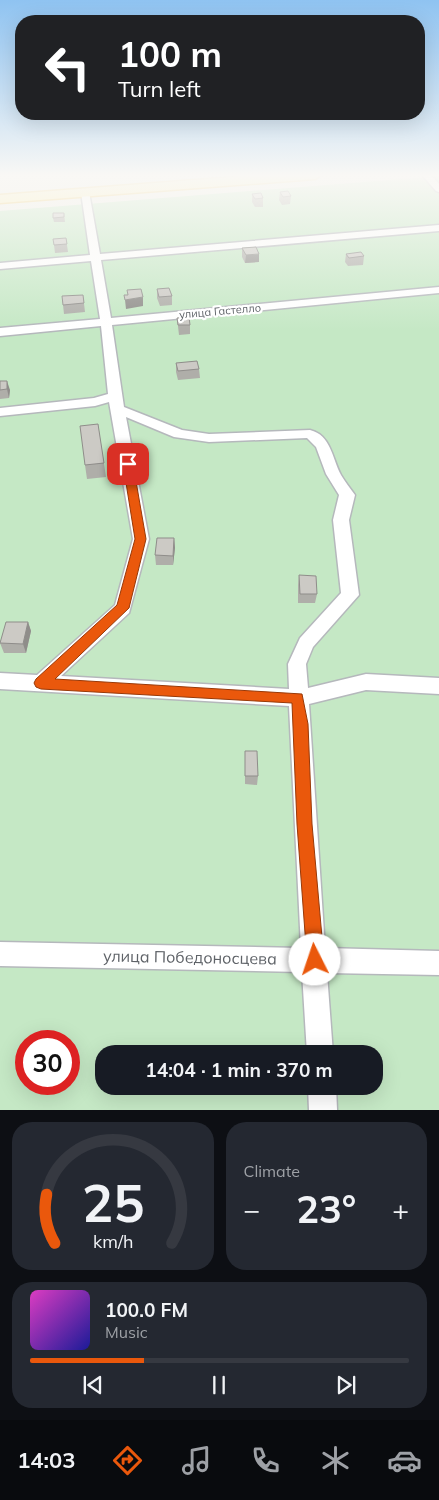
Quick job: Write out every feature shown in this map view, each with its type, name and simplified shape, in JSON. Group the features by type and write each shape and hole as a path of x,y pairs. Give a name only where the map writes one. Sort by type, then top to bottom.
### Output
{"street":[{"path":"41,683 123,608 141,539 117,403 90,227"},
{"path":"0,266 439,228"},
{"name":"улица Гастелло","path":"0,332 439,290"},
{"path":"0,412 95,402 117,403 179,434 209,438 310,434 326,450 332,471 347,495 341,520 350,595 306,643 297,664 320,1045"},
{"path":"0,681 298,698 366,682 439,686"},
{"name":"улица Победоносцева","path":"0,954 439,963"},
{"path":"323,1095 324,1110"}],"green space":[{"path":"0,227 439,227 439,1110 0,1110"}],"building":[{"path":"66,238 67,244 54,245 53,239"},
{"path":"256,247 259,254 246,255 242,248"},
{"path":"361,252 364,256 349,258 346,254"},
{"path":"169,288 172,296 159,297 157,289"},
{"path":"141,289 143,297 125,300 124,295 128,295 127,290"},
{"path":"83,295 84,303 63,305 62,296"},
{"path":"189,317 190,325 178,325 177,318"},
{"path":"197,361 199,369 178,371 176,363"},
{"path":"0,381 7,381 7,389 0,390"},
{"path":"98,424 104,463 85,465 80,426"},
{"path":"157,538 174,538 173,556 155,555"},
{"path":"299,575 316,576 317,594 300,594"},
{"path":"6,622 28,622 23,644 0,643"},
{"path":"245,751 257,751 258,776 245,776"}],"route":[{"path":"128,464 141,539 123,608 41,683 298,698 315,960"}]}
